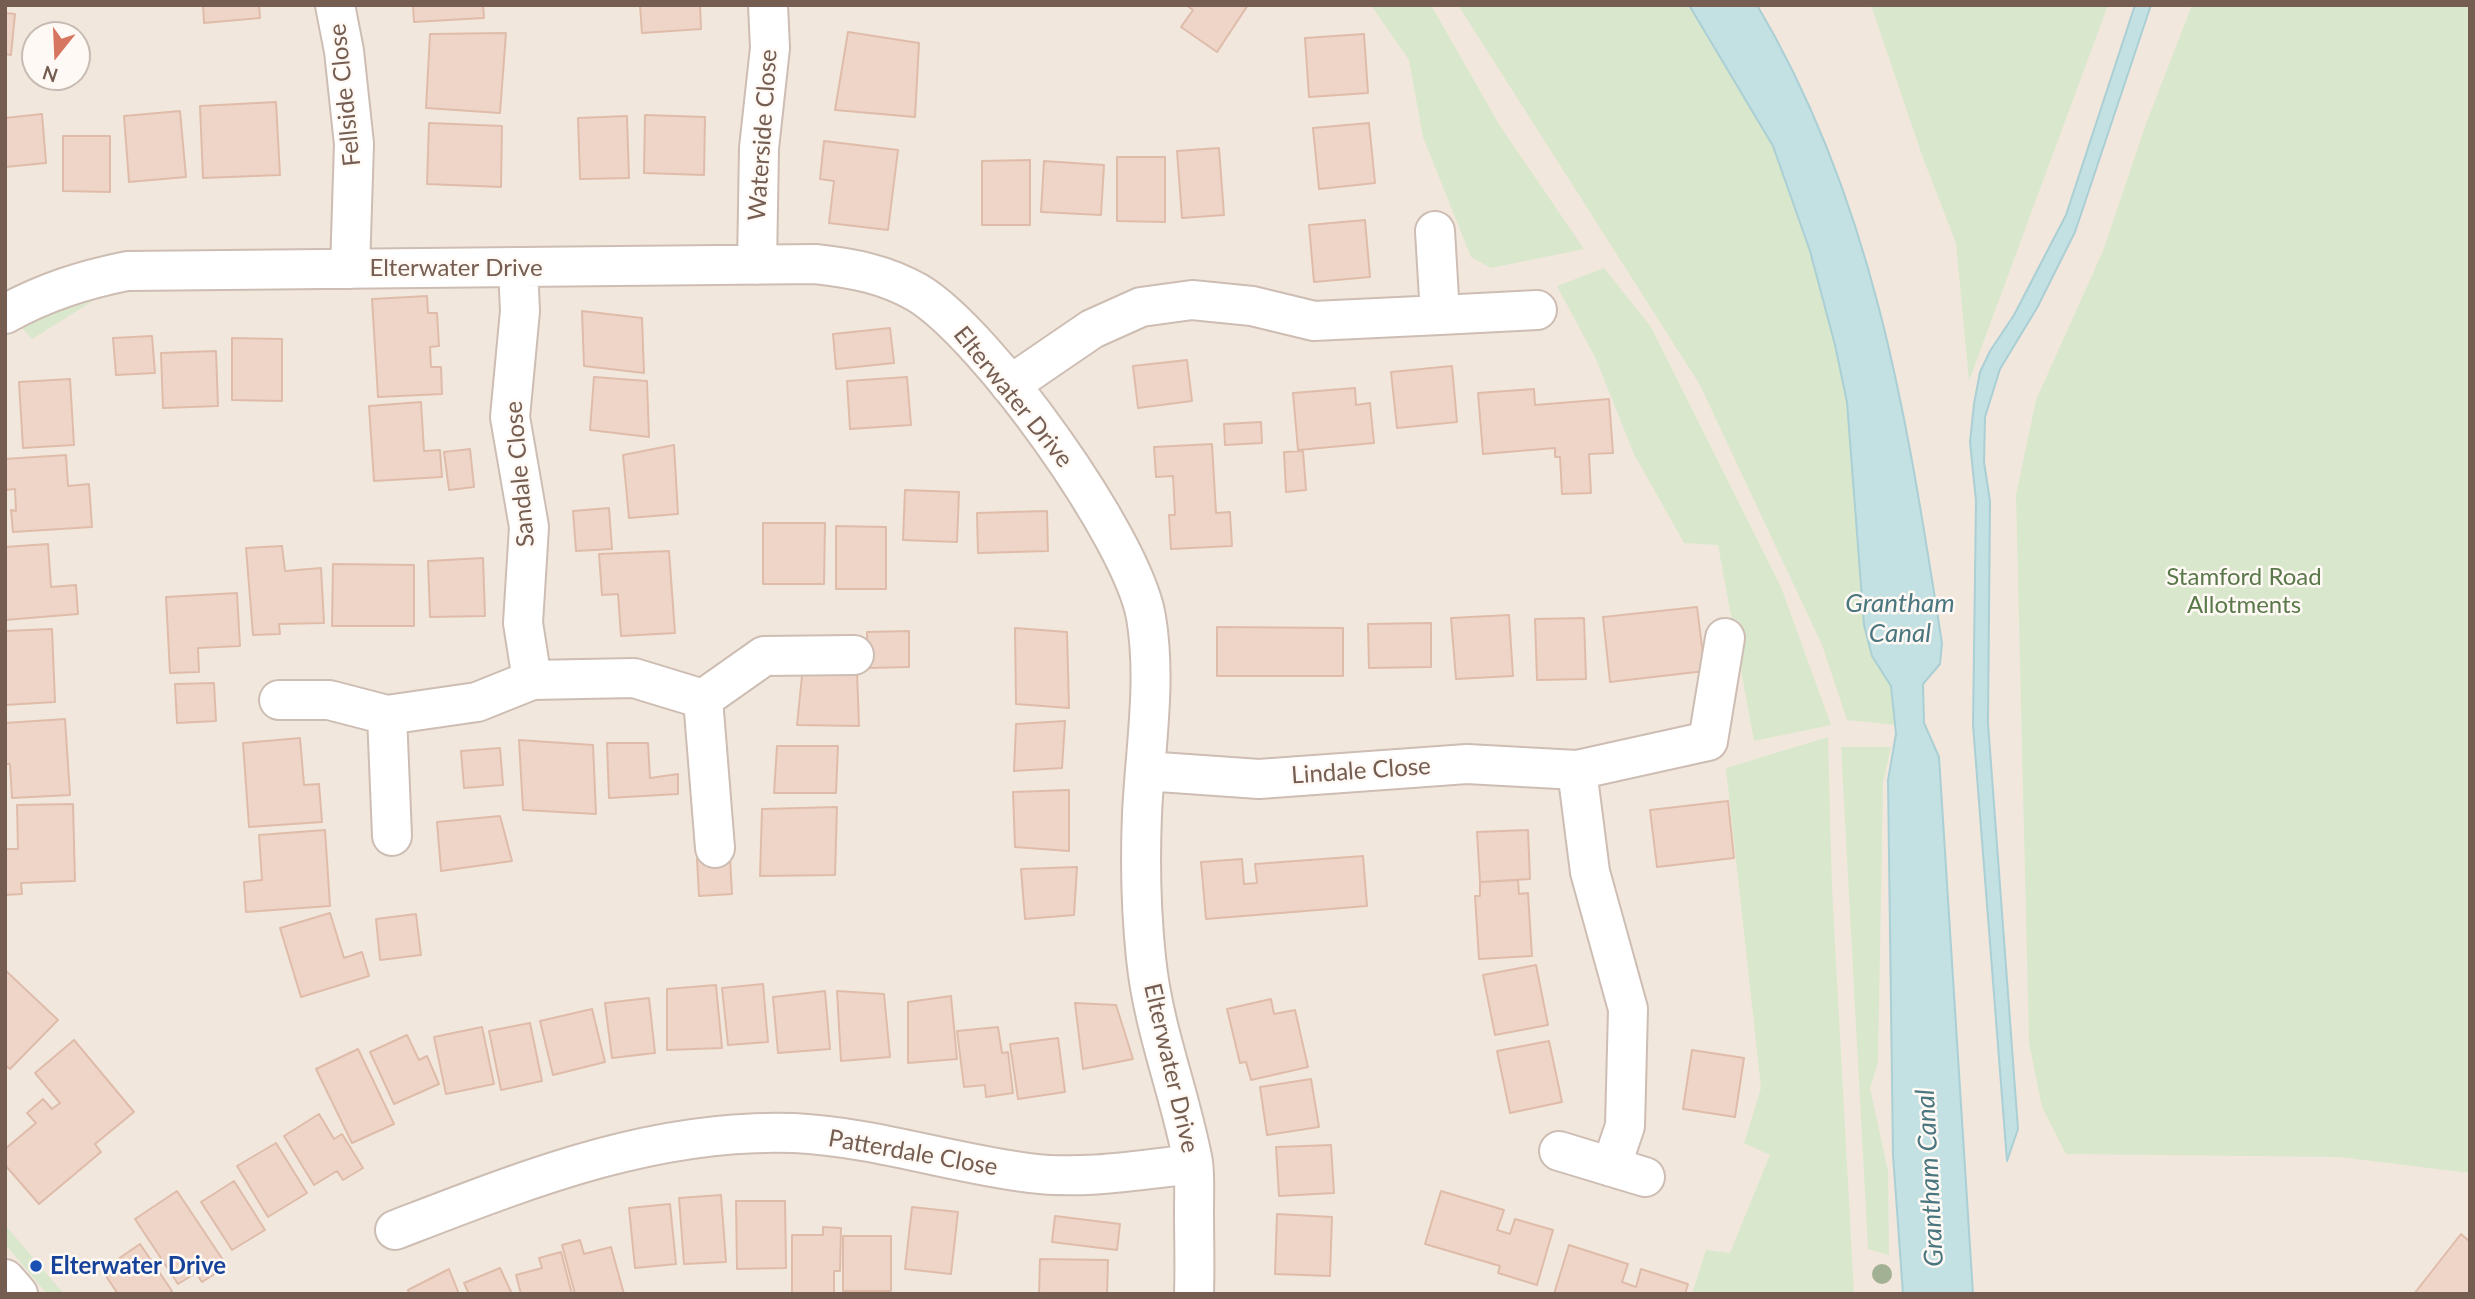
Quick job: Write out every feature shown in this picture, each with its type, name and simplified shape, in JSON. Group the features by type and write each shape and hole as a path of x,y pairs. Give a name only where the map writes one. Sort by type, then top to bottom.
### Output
{"street":[{"name":"Fellside Close","path":"335,5 354,144 350,269"},
{"name":"Waterside Close","path":"757,265 759,148 770,48 768,5"},
{"path":"1435,231 1440,315"},
{"name":"Elterwater Drive","path":"5,314 34,298 80,281 127,271 815,264 866,270 918,293 962,330 1010,385 1070,464 1129,567 1146,615 1150,661 1141,895 1146,960 1156,1028 1193,1164 1195,1294"},
{"name":"Sandale Close","path":"518,268 520,311 510,417 529,527 523,623 532,680"},
{"path":"1010,385 1092,329 1141,307 1192,300 1252,306 1314,321 1537,310"},
{"name":"Lindale Close","path":"1145,771 1259,779 1467,764 1577,770 1708,741 1725,638"},
{"path":"703,699 764,656 854,655"},
{"path":"278,700 329,700 387,715 477,702 532,680 634,678 703,699"},
{"path":"703,699 715,848"},
{"path":"387,715 392,836"},
{"path":"1559,1151 1628,1172 1625,1126 1628,1009 1590,872 1577,770"},
{"name":"Patterdale Close","path":"395,1230 586,1160 687,1137 794,1133 859,1139 982,1166 1032,1174 1083,1177 1193,1164"},
{"path":"5,1279 18,1294"}],"shaded area":[{"path":"5,5 2470,5 2470,1294 5,1294"}],"green space":[{"path":"1371,5 1431,5 1500,126 1584,249 1491,268 1471,257 1423,137 1409,60"},
{"path":"1458,5 1689,5 1773,146 1810,251 1847,402 1864,625 1891,686 1896,725 1847,720 1822,645 1700,385"},
{"path":"1871,5 2108,5 1969,381 1956,243 1923,158"},
{"name":"Stamford Road Allotments","path":"2192,5 2470,5 2470,1173 2339,1157 2066,1154 2042,1107 2029,1043 2016,495 2036,400 2103,251 2146,124"},
{"path":"1604,268 1651,327 1781,587 1831,725 1754,741 1718,545 1684,543 1634,454 1596,359 1557,286"},
{"path":"93,301 32,339 21,327 42,316"},
{"path":"1828,737 1832,888 1854,1294 1692,1294 1706,1250 1730,1253 1770,1155 1744,1143 1761,1088 1726,768"},
{"path":"1841,747 1891,747 1883,783 1878,1063 1870,1088 1888,1171 1889,1255 1868,1249"},
{"path":"5,1225 64,1294 47,1294 5,1244"}],"water":[{"name":"Grantham Canal","path":"1689,5 1757,5 1797,80 1831,157 1858,235 1881,315 1899,395 1942,643 1940,664 1923,684 1924,723 1939,757 1973,1294 1903,1294 1893,1155 1888,780 1896,734 1891,686 1872,656 1864,625 1847,402 1835,345 1810,251 1773,146"},
{"path":"2135,5 2151,5 2075,232 2037,308 2000,369 1985,417 1984,462 1990,501 1988,723 2018,1129 2007,1161 1973,725 1976,501 1970,442 1974,404 1980,372 1990,351 2014,315 2066,215"}],"building":[{"path":"203,5 259,5 260,18 204,23"},
{"path":"413,5 483,5 484,18 414,22"},
{"path":"640,5 700,5 701,29 642,33"},
{"path":"1186,5 1248,5 1217,52 1181,27 1193,10"},
{"path":"5,13 15,14 11,55 5,54"},
{"path":"848,32 919,43 915,117 835,110"},
{"path":"506,33 500,113 426,108 430,34"},
{"path":"1364,34 1368,93 1309,97 1305,38"},
{"path":"276,102 280,175 203,178 200,106"},
{"path":"180,111 186,177 129,182 124,116"},
{"path":"42,114 46,163 5,167 5,118"},
{"path":"645,115 705,117 704,175 644,173"},
{"path":"627,116 629,178 580,179 578,118"},
{"path":"429,123 502,126 501,187 427,184"},
{"path":"1369,123 1375,183 1319,189 1313,128"},
{"path":"63,136 110,136 110,192 63,191"},
{"path":"824,141 898,150 888,230 829,223 834,181 820,179"},
{"path":"1219,148 1224,215 1182,218 1177,151"},
{"path":"1117,157 1165,157 1165,222 1117,221"},
{"path":"1030,160 1030,225 982,225 982,161"},
{"path":"1044,161 1104,165 1101,215 1041,212"},
{"path":"1365,220 1370,277 1314,282 1309,225"},
{"path":"427,296 428,313 437,313 439,346 430,347 431,367 441,367 442,394 378,397 372,299"},
{"path":"582,311 642,318 644,373 584,366"},
{"path":"890,328 894,363 836,369 833,334"},
{"path":"152,336 155,373 116,375 113,338"},
{"path":"232,338 282,339 282,401 232,400"},
{"path":"216,351 218,406 163,408 161,353"},
{"path":"1187,360 1192,401 1138,408 1133,366"},
{"path":"1452,366 1457,422 1397,428 1391,372"},
{"path":"594,377 647,381 649,437 590,430"},
{"path":"907,377 911,425 850,429 847,381"},
{"path":"70,379 74,445 23,448 19,382"},
{"path":"1355,388 1356,405 1370,403 1374,443 1298,450 1293,393"},
{"path":"1534,389 1535,405 1609,399 1613,453 1589,454 1591,493 1562,494 1560,457 1555,457 1555,448 1483,454 1478,393"},
{"path":"421,402 424,451 440,450 442,477 374,481 369,406"},
{"path":"1261,422 1262,443 1225,445 1224,424"},
{"path":"1212,444 1216,513 1230,512 1232,546 1171,549 1169,515 1175,515 1173,476 1156,477 1154,447"},
{"path":"674,445 678,514 629,518 623,455"},
{"path":"470,449 474,487 449,490 444,452"},
{"path":"1303,451 1306,490 1286,492 1284,452"},
{"path":"66,455 68,486 89,484 92,527 13,532 11,510 16,511 15,489 5,490 5,459"},
{"path":"905,490 959,492 957,542 903,540"},
{"path":"609,508 612,549 576,551 573,511"},
{"path":"1047,511 1048,551 978,553 977,513"},
{"path":"763,523 825,523 824,584 763,584"},
{"path":"836,526 886,527 886,589 836,589"},
{"path":"48,544 51,587 76,585 78,614 5,620 5,547"},
{"path":"282,546 285,571 321,568 324,623 279,624 280,634 253,635 246,548"},
{"path":"669,551 675,633 621,636 618,594 602,595 599,554"},
{"path":"483,558 485,616 430,617 428,561"},
{"path":"333,564 414,565 414,626 332,626"},
{"path":"237,593 240,646 198,648 199,672 170,673 166,597"},
{"path":"1697,607 1705,671 1610,682 1603,617"},
{"path":"1509,615 1513,676 1456,679 1451,618"},
{"path":"1584,618 1586,679 1537,680 1535,619"},
{"path":"1431,623 1431,667 1369,668 1368,624"},
{"path":"1217,627 1343,628 1343,676 1217,676"},
{"path":"1015,628 1067,632 1069,708 1016,704"},
{"path":"52,629 55,702 5,705 5,631"},
{"path":"909,631 909,667 868,668 867,632"},
{"path":"803,666 857,671 859,726 797,725"},
{"path":"214,683 216,721 177,723 175,684"},
{"path":"65,719 70,795 12,798 10,764 5,764 5,723"},
{"path":"1065,721 1062,768 1014,771 1016,724"},
{"path":"300,738 304,785 319,784 322,822 249,827 243,743"},
{"path":"519,740 593,745 596,814 523,810"},
{"path":"607,743 648,743 650,778 678,774 678,794 609,798"},
{"path":"777,746 838,746 836,793 774,793"},
{"path":"500,748 503,785 464,788 461,751"},
{"path":"1069,790 1069,851 1015,847 1013,792"},
{"path":"1728,801 1734,858 1657,867 1650,810"},
{"path":"73,804 75,881 21,883 22,894 5,895 5,849 18,849 17,805"},
{"path":"837,807 835,875 760,876 762,809"},
{"path":"500,816 512,861 441,871 437,822"},
{"path":"325,830 330,906 246,912 244,882 262,880 259,835"},
{"path":"1528,830 1530,879 1480,882 1477,832"},
{"path":"1363,856 1367,906 1206,919 1201,862 1242,859 1244,884 1257,883 1255,864"},
{"path":"730,857 732,894 699,896 697,859"},
{"path":"1077,867 1074,915 1025,919 1021,869"},
{"path":"1518,880 1519,894 1528,893 1532,956 1479,959 1475,896 1480,896 1480,882"},
{"path":"330,913 344,958 362,952 369,976 301,997 280,928"},
{"path":"416,914 421,955 380,960 376,919"},
{"path":"1536,965 1548,1025 1495,1035 1483,975"},
{"path":"5,970 58,1020 10,1069 5,1065"},
{"path":"763,984 768,1042 728,1045 722,988"},
{"path":"716,985 722,1048 667,1050 667,989"},
{"path":"825,991 830,1049 778,1053 773,997"},
{"path":"837,991 884,994 890,1057 841,1061"},
{"path":"951,996 957,1059 908,1063 908,1002"},
{"path":"649,998 655,1053 612,1058 605,1003"},
{"path":"1271,999 1274,1014 1295,1010 1308,1067 1251,1080 1246,1062 1240,1063 1227,1009"},
{"path":"1075,1003 1116,1005 1133,1059 1083,1069"},
{"path":"592,1009 605,1062 553,1075 540,1021"},
{"path":"530,1023 542,1081 501,1090 489,1031"},
{"path":"482,1027 494,1084 446,1094 434,1037"},
{"path":"998,1027 1002,1053 1008,1052 1013,1093 986,1097 985,1085 964,1087 957,1031"},
{"path":"407,1035 419,1060 427,1056 439,1084 394,1104 370,1052"},
{"path":"1058,1038 1065,1092 1018,1099 1010,1044"},
{"path":"74,1040 134,1112 95,1144 101,1152 39,1204 5,1165 5,1149 36,1123 27,1113 43,1099 52,1109 60,1103 35,1073"},
{"path":"1549,1041 1562,1102 1510,1113 1497,1051"},
{"path":"358,1049 394,1124 352,1143 316,1069"},
{"path":"1692,1050 1744,1058 1735,1117 1683,1109"},
{"path":"1311,1079 1319,1127 1267,1135 1260,1087"},
{"path":"319,1114 334,1139 342,1134 363,1168 343,1180 337,1171 314,1185 284,1136"},
{"path":"276,1143 307,1193 268,1217 237,1166"},
{"path":"1331,1145 1334,1193 1279,1196 1276,1147"},
{"path":"234,1181 265,1230 232,1250 201,1202"},
{"path":"177,1191 227,1266 202,1282 196,1273 178,1284 135,1219"},
{"path":"1441,1191 1504,1210 1497,1230 1510,1234 1515,1219 1553,1230 1537,1285 1498,1273 1500,1266 1425,1244"},
{"path":"721,1195 726,1262 684,1264 679,1198"},
{"path":"736,1201 785,1201 786,1268 737,1269"},
{"path":"670,1204 676,1264 635,1268 629,1208"},
{"path":"912,1207 958,1212 951,1274 905,1269"},
{"path":"1277,1214 1332,1217 1330,1276 1275,1274"},
{"path":"1055,1216 1120,1224 1117,1250 1052,1242"},
{"path":"823,1227 841,1228 840,1271 834,1271 834,1294 792,1294 792,1235 823,1235"},
{"path":"2461,1234 2470,1242 2470,1294 2414,1294"},
{"path":"843,1236 891,1236 891,1291 843,1291"},
{"path":"580,1240 584,1254 611,1247 624,1294 575,1294 562,1245"},
{"path":"140,1244 172,1291 169,1294 118,1294 102,1270"},
{"path":"1569,1245 1628,1264 1622,1282 1636,1287 1641,1269 1688,1284 1685,1294 1554,1294"},
{"path":"561,1252 572,1294 521,1294 516,1275 542,1268 539,1258"},
{"path":"1040,1259 1108,1260 1107,1294 1039,1294"},
{"path":"500,1268 512,1294 469,1294 464,1283"},
{"path":"449,1269 459,1294 409,1294 408,1290"}],"place":[{"name":"Elterwater Drive","path":"36,1266"}]}
